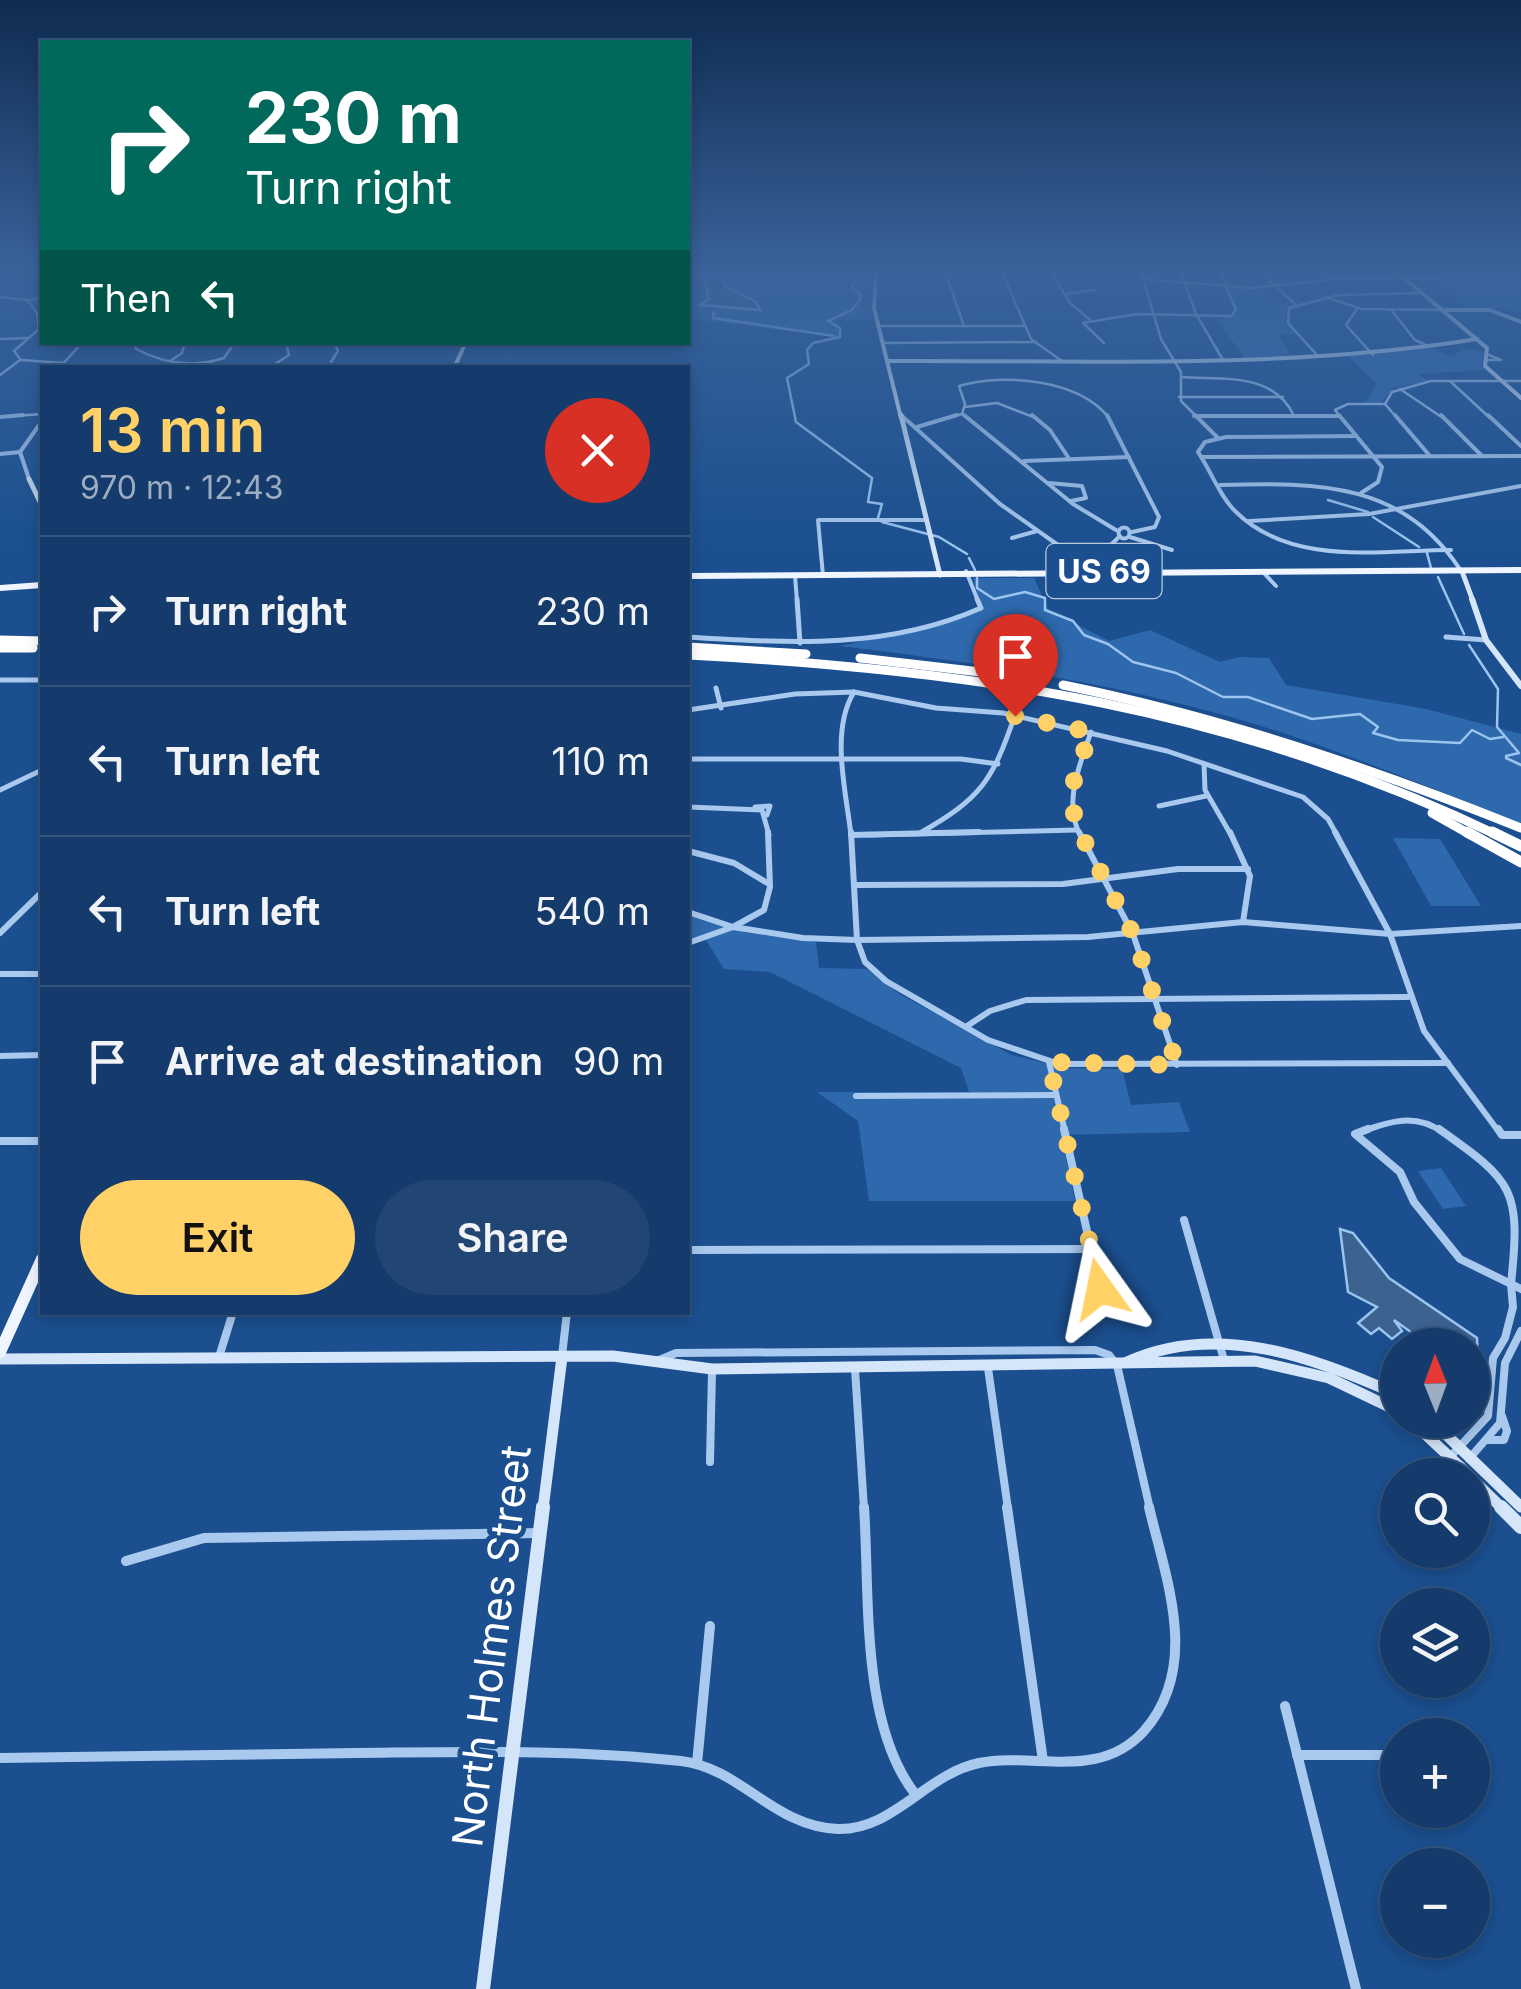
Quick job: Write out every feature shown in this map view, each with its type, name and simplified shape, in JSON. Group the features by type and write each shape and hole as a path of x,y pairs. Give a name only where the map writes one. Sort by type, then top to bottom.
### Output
{"highway":[{"path":"0,640 40,647"},
{"path":"0,648 40,647"},
{"path":"690,647 904,661 1083,688 1218,722 1424,790 1521,828"},
{"path":"690,655 878,667 1037,687 1204,726 1347,773 1463,819 1521,850"},
{"path":"1347,773 1521,862"},
{"path":"1424,790 1521,836"}],"main road":[{"name":"US 69","path":"690,574 1521,569"},
{"name":"US 69","path":"690,574 823,574"},
{"path":"0,588 40,585"},
{"path":"40,1265 0,1355 562,1357"},
{"path":"1121,1364 1138,1354 1163,1349 1220,1345 1282,1353 1354,1373 1380,1386"}],"street":[{"path":"889,365 940,573"},
{"path":"1175,365 1181,377 1179,397 1218,438"},
{"path":"1486,365 1521,398"},
{"path":"1181,377 1249,380 1286,397 1294,416"},
{"path":"1450,381 1521,446"},
{"path":"1384,404 1388,394 1398,388 1450,381 1521,382"},
{"path":"962,414 959,386 1028,384 1079,395 1105,413 1160,521 1120,536 1091,564"},
{"path":"1398,388 1424,400 1483,456"},
{"path":"1179,397 1286,397"},
{"path":"1360,493 1382,476 1375,456 1334,410 1340,405 1384,404 1431,456"},
{"path":"964,407 1003,405 1032,412 1056,434 1068,456"},
{"path":"0,417 40,414"},
{"path":"900,414 1037,531 1099,573"},
{"path":"917,427 962,414"},
{"path":"962,414 1070,502 1116,530 1172,550"},
{"path":"1193,416 1338,416"},
{"path":"0,454 20,452 40,424"},
{"path":"1356,436 1218,438 1199,448 1234,510 1260,530 1288,544 1321,550 1451,550"},
{"path":"20,452 40,502"},
{"path":"1023,462 1068,456 1128,457"},
{"path":"1202,457 1521,456"},
{"path":"1219,486 1305,482 1340,486 1394,508 1451,550 1486,640 1521,686"},
{"path":"1049,483 1082,486 1086,498 1070,502"},
{"path":"1248,521 1362,515 1521,486"},
{"path":"823,574 818,520 925,520"},
{"path":"1116,530 1120,536"},
{"path":"1012,538 1037,531"},
{"path":"690,637 859,642 966,616 981,608 967,573"},
{"path":"795,576 800,643"},
{"path":"1446,637 1480,638 1486,640 1455,640 1446,637"},
{"path":"0,680 40,680"},
{"path":"716,688 721,708"},
{"path":"854,692 844,708 842,758 857,885 856,940 864,962 877,975 988,1040 1049,1062 1448,1063"},
{"path":"690,710 794,694 854,692 936,708 1015,716 1091,732 1294,792 1328,819 1390,934 1405,972 1408,998 1424,1031 1502,1135 1521,1135"},
{"path":"918,834 946,820 982,792 998,764 1015,716"},
{"path":"1091,732 1074,779 1076,830 1107,880 1133,934 1177,1065"},
{"path":"690,759 962,759 998,764"},
{"path":"1204,763 1200,778 1206,796 1232,832 1248,868 1249,894 1243,922"},
{"path":"0,790 40,770"},
{"path":"1159,806 1206,796"},
{"path":"690,807 761,811 770,866 764,910 733,927 690,942"},
{"path":"946,820 945,826 954,834"},
{"path":"851,835 1076,830"},
{"path":"690,851 718,857 769,884"},
{"path":"748,870 770,866"},
{"path":"857,885 1107,880 1178,869 1248,868"},
{"path":"0,932 40,894"},
{"path":"690,913 733,927 803,938 856,940 1133,934 1243,922 1390,934 1521,926"},
{"path":"0,974 40,974"},
{"path":"967,1026 1006,1004 1026,1000 1408,998"},
{"path":"0,1056 40,1055"},
{"path":"1049,1062 1100,1289"},
{"path":"856,1096 1056,1096"},
{"path":"1490,1397 1494,1358 1511,1322 1516,1286 1519,1263 1514,1200 1496,1169 1427,1121 1392,1120 1355,1134 1400,1172 1414,1202 1460,1260 1516,1286"},
{"path":"0,1141 40,1141"},
{"path":"1184,1220 1224,1360"},
{"path":"690,1250 1091,1249"},
{"path":"218,1357 231,1315"},
{"name":"North Holmes Street","path":"484,1989 567,1315"},
{"path":"1470,1458 1487,1439 1506,1436 1502,1414 1505,1363 1521,1331"},
{"path":"0,1758 513,1750 697,1764 729,1777 785,1818 815,1827 876,1824 916,1795 968,1766 1089,1762 1131,1741 1151,1722 1171,1686 1177,1630 1121,1364 1109,1355 1095,1350 676,1352 661,1356 655,1363"},
{"path":"562,1357 613,1356 712,1370 1255,1361 1315,1374 1380,1400"},
{"path":"988,1368 1043,1761"},
{"path":"855,1369 878,1711 896,1770 916,1795"},
{"path":"710,1462 712,1370"},
{"path":"1432,1438 1457,1458"},
{"path":"1490,1484 1521,1507"},
{"path":"1490,1493 1521,1527"},
{"path":"126,1560 204,1538 540,1532"},
{"path":"697,1764 710,1626"},
{"path":"1285,1706 1356,1989"},
{"path":"1297,1756 1380,1755"}],"shaded area":[{"path":"1357,365 1481,365 1485,370 1418,374 1428,381 1393,388 1381,403 1366,402 1377,384"},
{"path":"973,578 1034,578 1048,609 1109,641 1150,630 1220,662 1239,657 1269,658 1286,685 1426,709 1521,734 1521,824 1324,747 1207,711 1051,676 840,646 949,622 981,608"},
{"path":"1393,838 1440,839 1481,906 1431,906"},
{"path":"690,915 748,933 816,942 819,968 867,969 901,995 1012,1055 1066,1068 1122,1069 1131,1105 1179,1102 1190,1132 1061,1135 1075,1201 869,1201 858,1121 817,1092 969,1092 961,1068 770,972 724,969 704,937 690,940"},
{"path":"1441,1168 1466,1206 1443,1209 1418,1171"},
{"path":"1340,1229 1353,1233 1389,1278 1462,1328 1405,1328 1394,1320 1400,1328 1379,1328 1371,1334 1358,1323 1377,1307 1348,1292"}],"waterway":[{"path":"808,365 787,378 796,422 872,478 868,502 882,504 878,518"},
{"path":"1328,500 1368,512"},
{"path":"1373,517 1419,547"},
{"path":"882,522 939,537 967,554"},
{"path":"1427,553 1431,568"},
{"path":"969,558 975,570"},
{"path":"1438,577 1464,634"},
{"path":"977,578 977,588 994,599 1025,592 1045,598 1045,610 1073,621 1084,635 1108,644 1133,662 1176,673 1223,697 1248,697 1312,719 1360,714 1378,727 1373,733 1398,740 1460,743 1472,730 1490,739 1503,737"},
{"path":"1469,645 1498,689 1497,727 1519,753 1506,756"},
{"path":"1506,758 1521,765"}],"route":[{"path":"1015,716 1091,732 1074,779 1074,821 1133,934 1177,1065 1080,1066 1049,1062 1100,1289"}]}
